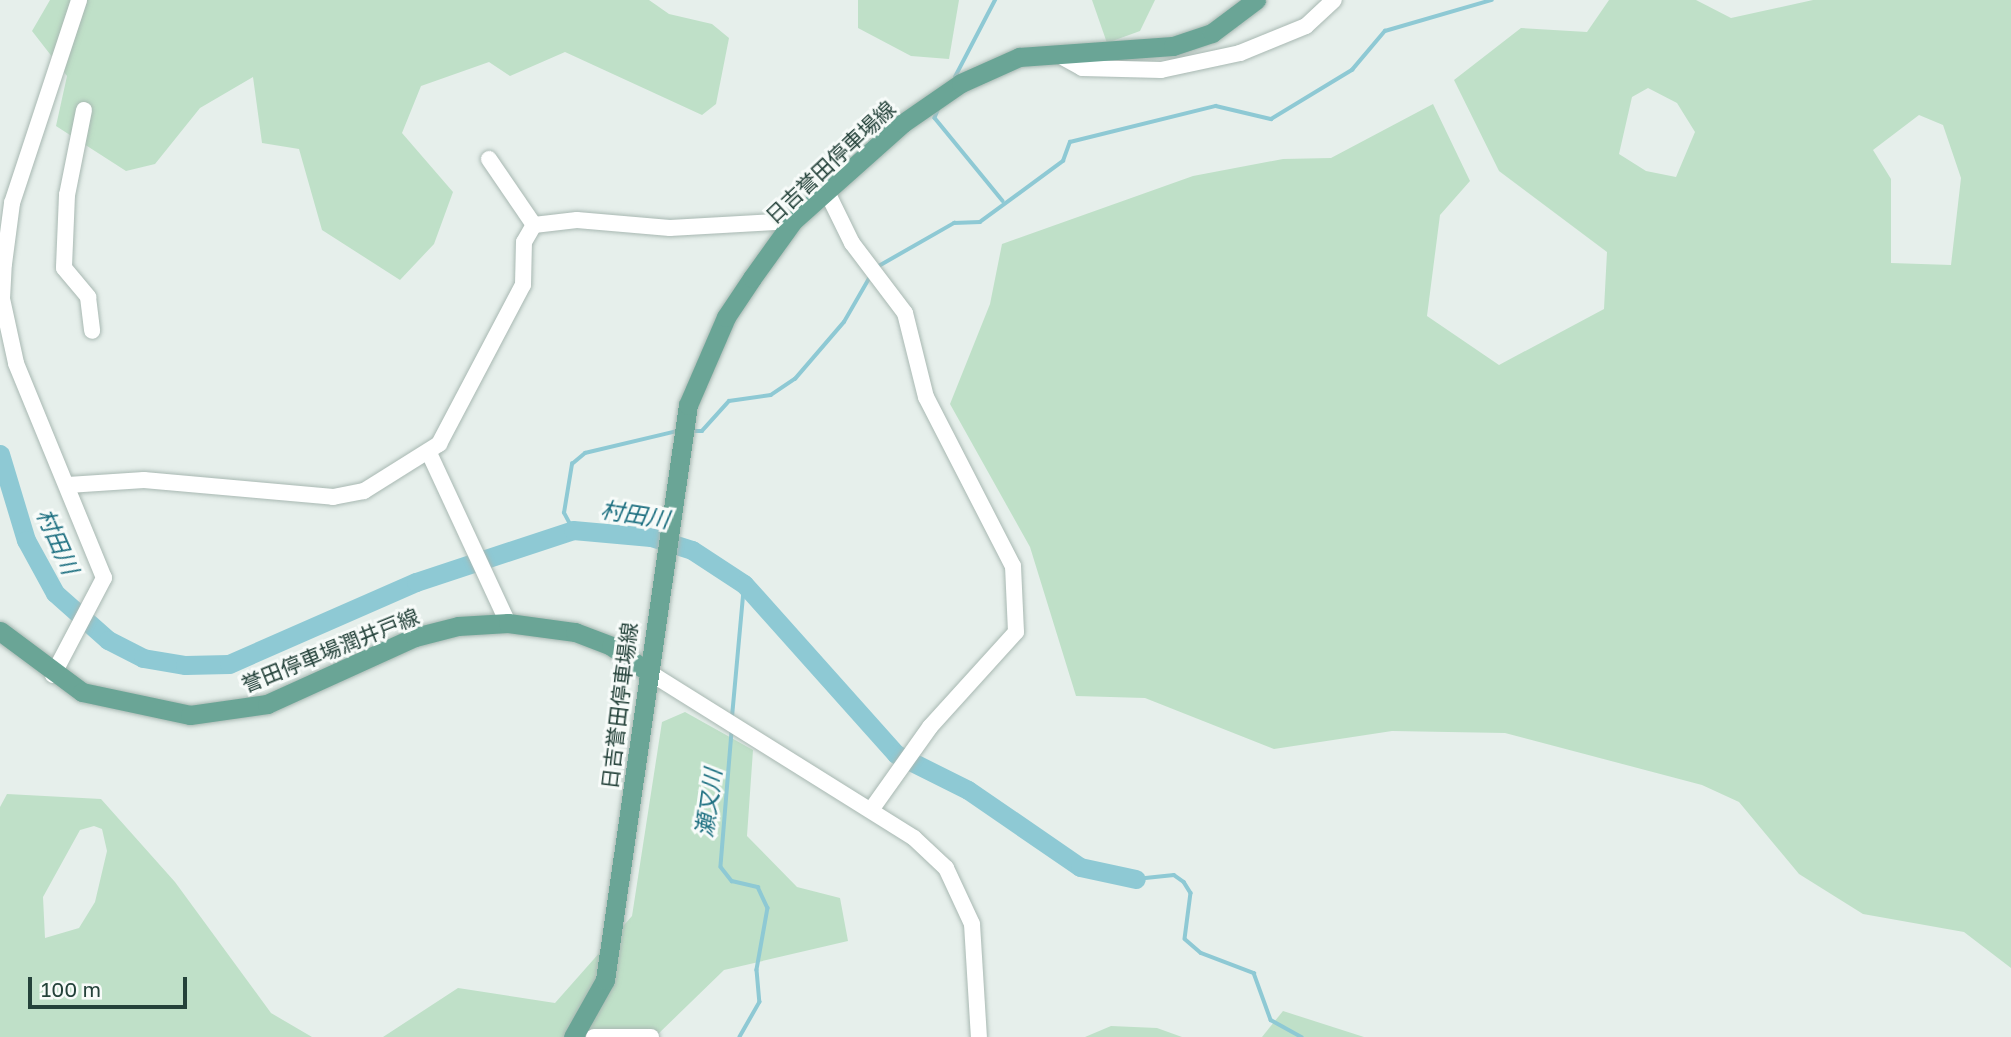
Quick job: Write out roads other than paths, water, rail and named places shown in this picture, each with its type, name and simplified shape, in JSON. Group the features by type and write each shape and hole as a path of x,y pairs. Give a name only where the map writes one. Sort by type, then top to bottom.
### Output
{"main road":[{"name":"日吉誉田停車場線","path":"573,1037 605,980 655,609 688,405 705,360 726,317 793,221 903,123 961,83 1018,57 1053,51 1173,46 1212,33 1256,0"},
{"name":"誉田停車場潤井戸線","path":"0,631 53,675 120,704 218,714 290,695 415,638 458,626 509,623 589,636 647,671"}],"street":[{"path":"53,675 102,592 102,562 16,363 2,299 12,203 79,0"},
{"path":"1053,51 1082,68 1161,71 1240,53 1306,26 1334,0"},
{"path":"84,110 67,195 64,268 88,298 92,331"},
{"path":"489,159 534,225"},
{"path":"827,192 852,243 905,313 926,397 1013,566 1016,632 930,727 871,810"},
{"path":"534,225 578,220 670,228 793,221"},
{"path":"68,485 144,480 333,497 364,491 430,455 458,413 523,285 523,242 534,225"},
{"path":"430,455 489,587 509,623"},
{"path":"647,671 871,810 934,856 960,893 977,954 979,1037"},
{"path":"594,1037 651,1037"}],"waterway":[{"path":"955,77 995,0"},
{"path":"877,267 954,223 980,222 1063,161 1070,142 1216,106 1271,119 1352,70 1385,31 1492,0"},
{"path":"940,106 935,118 1003,201"},
{"path":"692,431 702,431 729,401 771,395 795,379 844,322 871,275"},
{"path":"573,530 564,513 572,464 585,453 677,431"},
{"name":"村田川","path":"0,454 26,540 55,593 108,640 143,658 185,665 229,664 416,582 573,530 651,537 692,550 744,584 896,754 968,790 1080,867 1136,879"},
{"name":"瀬又川","path":"732,717 744,584"},
{"name":"瀬又川","path":"732,732 721,867 732,881 758,887 768,908 757,970 760,1002 740,1037"},
{"name":"村田川","path":"1136,879 1174,875 1184,882 1191,893 1185,939 1201,953 1254,973 1271,1020 1302,1037"}]}
